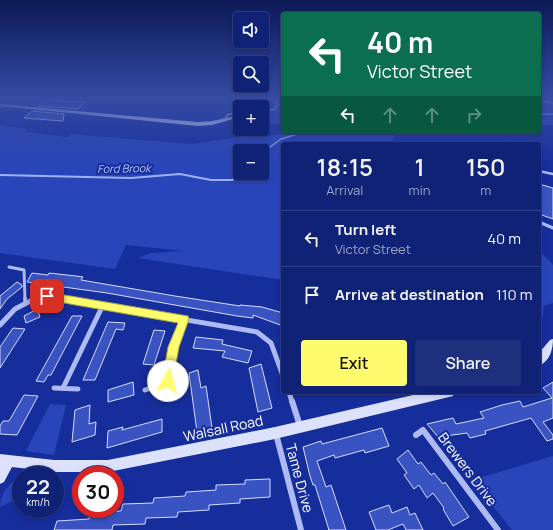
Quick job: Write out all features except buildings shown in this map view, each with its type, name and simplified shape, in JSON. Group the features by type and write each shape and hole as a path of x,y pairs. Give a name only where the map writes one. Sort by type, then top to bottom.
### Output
{"street":[{"path":"174,122 198,124 213,122"},
{"path":"0,325 16,307 36,296 47,296 103,305 258,332 271,343 281,370"},
{"path":"63,388 103,305"},
{"path":"168,381 174,347 184,319"},
{"path":"541,358 552,344"},
{"path":"145,390 168,381 178,379"},
{"path":"54,388 78,389"},
{"path":"290,394 301,427"},
{"name":"Walsall Road","path":"4,460 54,466 108,466 275,433 441,394"},
{"name":"Brewers Drive","path":"416,435 423,430 498,530"},
{"name":"Tame Drive","path":"275,433 301,530"},
{"path":"0,478 4,460"}],"lane":[{"path":"541,171 553,174"},
{"path":"541,223 553,228"},
{"path":"9,267 24,270 25,301"}],"shaded area":[{"path":"270,122 281,122 281,123 272,124"},
{"path":"541,122 553,122 553,125 541,125"},
{"path":"0,125 27,129 26,132 67,137 72,134 191,144 247,136 262,138 281,133 397,134 391,142 281,142 281,280 138,258 151,253 184,251 126,245 115,269 0,253"},
{"path":"541,252 553,265 553,303 544,306 542,320"},
{"path":"50,404 66,405 54,455 26,451"},
{"path":"553,456 553,530 512,530 472,480"},
{"path":"12,483 12,501 0,507 3,493"}],"waterway":[{"name":"Ford Brook","path":"269,148 281,139 297,134"},
{"name":"Ford Brook","path":"0,175 131,178 180,174 211,180 233,180"}],"route":[{"path":"47,296 184,319 174,347 168,374 168,381"}]}
